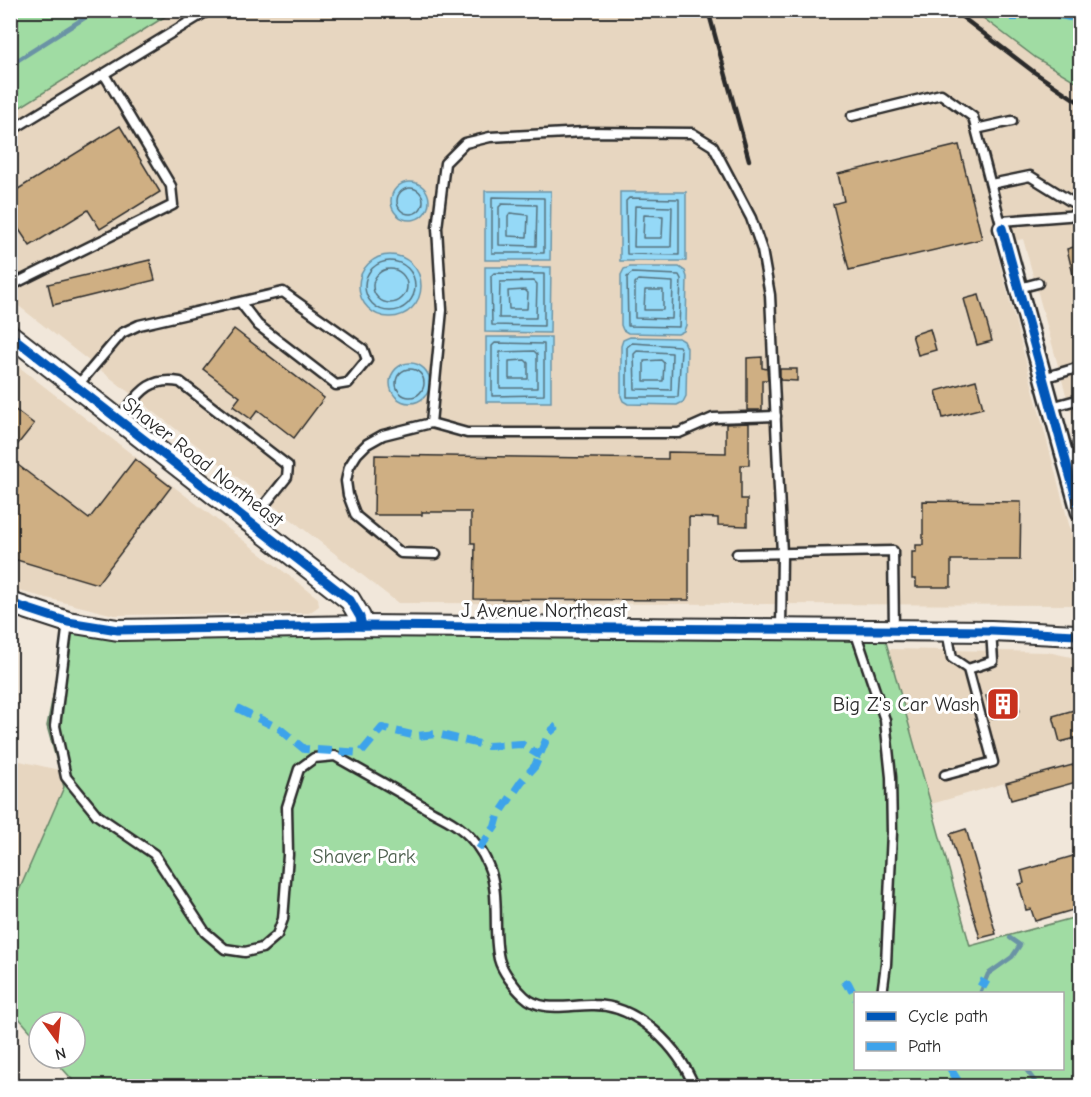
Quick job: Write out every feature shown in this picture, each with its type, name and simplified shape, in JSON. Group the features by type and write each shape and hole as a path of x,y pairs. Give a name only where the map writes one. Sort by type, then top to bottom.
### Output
{"street":[{"path":"1002,225 1051,407 1073,454 1080,512"},
{"name":"Shaver Road Northeast","path":"10,335 350,600 360,617 362,627"},
{"name":"J Avenue Northeast","path":"10,603 68,622 118,630 362,627 782,629 991,631 1076,635 1080,638"}],"lane":[{"path":"10,131 208,10"},
{"path":"10,271 14,285 173,205 171,186 104,74"},
{"path":"852,116 941,94 973,117 1002,225 1080,214"},
{"path":"976,129 1012,121"},
{"path":"431,423 442,310 437,228 445,163 465,142 490,137 585,132 692,133 713,146 752,218 762,250 770,295 782,554 782,629"},
{"path":"991,184 1030,176 1080,207"},
{"path":"1019,288 1038,283"},
{"path":"77,386 122,333 140,325 240,302 284,292 363,349 367,360 348,383 336,385 258,325 240,302"},
{"path":"1043,378 1080,368"},
{"path":"119,418 151,384 168,380 180,382 288,466 287,477 250,523"},
{"path":"1051,407 1080,399"},
{"path":"436,554 401,554 356,516 348,495 346,481 349,467 367,444 383,435 431,423 467,433 679,433 713,418 776,416"},
{"path":"737,554 892,551 894,631"},
{"path":"68,622 55,726 66,777 97,815 153,854 205,932 225,949 246,952 262,948 278,935 283,919 288,855 287,807 299,769 314,758 335,756 461,829 479,849 493,878 499,961 525,998 543,1006 561,1008 596,1005 627,1013 664,1038 694,1086"},
{"path":"855,630 885,720 891,777 892,832 886,964 882,992"},
{"path":"945,775 993,762 968,669 952,658 947,631"},
{"path":"968,669 993,661 991,631"}],"shaded area":[{"path":"174,11 974,11 1036,58 1080,84 1080,445 1023,239 995,245 1080,566 1080,605 398,603 11,300 11,113"},
{"path":"10,360 318,598 319,606 309,613 114,615 11,589"},
{"path":"888,649 1048,652 1080,659 1080,762 931,804"},
{"path":"11,759 59,770 64,787 11,909"}],"green space":[{"path":"11,10 174,10 174,11 11,113"},
{"path":"974,11 1080,11 1080,84 1036,58"},
{"name":"Shaver Park","path":"68,622 883,631 970,946 1080,916 1080,1086 78,1086 64,1070 87,1070 87,1010 27,1010 27,1027 11,1009 11,909 64,787 47,726"}],"water":[{"path":"410,182 417,183 423,188 428,194 428,208 423,214 417,219 410,220 403,219 397,214 392,208 391,201 392,194 397,188 403,183"},
{"path":"485,191 551,191 550,260 485,260"},
{"path":"620,192 686,192 686,261 620,261"},
{"path":"390,255 412,264 421,286 412,308 390,317 368,308 359,286 368,264"},
{"path":"485,267 551,267 550,333 485,332"},
{"path":"679,267 685,271 687,277 684,331 678,334 628,333 623,330 621,325 621,275 624,269"},
{"path":"486,337 551,337 551,402 486,402"},
{"path":"630,337 679,338 684,341 687,348 686,396 683,402 677,405 628,404 623,401 621,396 621,346 623,340"},
{"path":"410,363 418,364 424,369 429,375 429,391 424,397 418,402 410,403 402,402 396,397 391,391 390,383 391,375 396,369 402,364"}],"building":[{"path":"120,126 160,192 100,229 88,210 30,246 10,216 10,194"},
{"path":"959,145 982,239 849,270 833,204 844,201 838,174"},
{"path":"1080,245 1080,286 1076,287 1067,249"},
{"path":"150,260 155,280 53,305 48,284"},
{"path":"979,295 992,341 977,345 964,299"},
{"path":"234,329 324,398 294,438 258,410 251,419 233,406 240,397 203,369"},
{"path":"930,329 936,350 918,355 912,335"},
{"path":"762,357 762,368 767,369 768,380 762,380 762,410 747,410 747,358"},
{"path":"780,369 797,369 797,381 780,380"},
{"path":"976,380 983,408 943,418 936,391"},
{"path":"10,406 34,424 10,454"},
{"path":"749,423 749,465 741,465 741,499 747,499 747,526 718,525 718,518 689,517 689,600 474,599 475,543 471,543 471,512 374,515 375,455 668,459 668,452 726,453 726,424"},
{"path":"10,459 89,519 135,459 171,487 97,584 10,558"},
{"path":"923,501 1021,502 1020,560 951,560 951,587 916,587 916,579 912,579 912,552 916,552 916,545 923,545"},
{"name":"Big Z's Car Wash","path":"1014,688 1020,711 992,719 986,696"},
{"path":"1074,710 1080,737 1060,742 1053,716"},
{"path":"1080,763 1080,781 1011,800 1006,783"},
{"path":"966,829 996,934 980,938 950,834"},
{"path":"1080,854 1080,908 1035,921 1031,909 1026,910 1019,884 1024,883 1021,871"}],"waterway":[{"path":"10,65 97,10"},
{"path":"981,992 988,974 1012,957 1020,945 1010,938"},
{"path":"1026,1070 1038,1086"}],"railway":[{"path":"708,10 749,160"},
{"path":"953,10 1034,72 1080,103"}],"marked path":[{"path":"1014,10 1014,21"},
{"path":"1034,10 1080,19"},
{"path":"237,708 280,729 304,749 361,753 382,728 416,736 437,734 488,746 521,744 541,756"},
{"path":"479,849 495,827 498,816 535,766 549,733 557,726"},
{"path":"979,981 988,986"},
{"path":"843,986 848,983 854,995"},
{"path":"951,1070 961,1086"}],"cycle path":[{"path":"1002,228 1080,512"},
{"path":"10,335 350,600 360,617 362,626"},
{"path":"10,603 68,622 118,630 362,626 991,631 1076,635 1080,638"}],"place":[{"name":"Big Z's Car Wash","path":"1003,704"}]}
